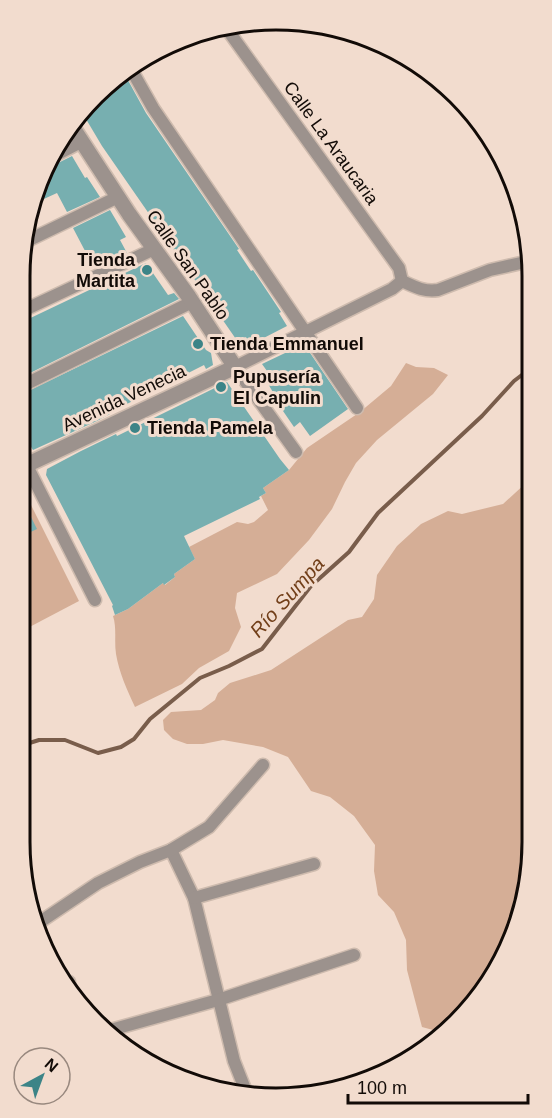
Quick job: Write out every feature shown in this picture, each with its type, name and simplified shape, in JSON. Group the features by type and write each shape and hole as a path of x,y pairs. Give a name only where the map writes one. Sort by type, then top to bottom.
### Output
{"street":[{"name":"Calle La Araucaria","path":"231,34 399,268 402,281"},
{"path":"134,75 153,108 357,408"},
{"name":"Calle San Pablo","path":"76,133 235,367 296,452"},
{"path":"64,151 81,142"},
{"path":"33,238 118,197"},
{"path":"30,307 154,249"},
{"path":"402,281 420,289 438,290 490,270 521,263"},
{"name":"Avenida Venecia","path":"30,458 235,367 392,289 402,281"},
{"path":"30,382 192,302"},
{"path":"30,477 95,600"},
{"path":"43,920 98,883 140,862 171,850 209,827 262,765"},
{"path":"171,850 194,898 234,1061 244,1086"},
{"path":"194,898 314,864"},
{"path":"116,1029 218,1000 354,955"}],"shaded area":[{"path":"406,363 416,367 434,368 448,375 433,394 377,440 356,463 332,509 309,540 277,574 237,593 235,608 241,627 229,651 199,668 182,684 135,707 117,661 113,616 128,609 163,583 165,585 175,577 174,574 195,559 189,547 237,522 248,524 254,522 268,510 261,496 266,493 263,488 289,470 307,448 360,412 391,386"},
{"path":"522,487 522,842 520,874 514,906 497,951 471,992 434,1030 422,1027 407,970 406,940 394,912 378,895 374,871 375,845 354,816 330,797 311,791 288,757 263,747 223,740 187,744 173,739 164,730 163,720 171,712 201,710 215,700 218,693 230,683 271,670 348,620 362,617 374,599 377,575 397,546 421,524 448,511 462,514 503,504"},
{"path":"30,503 79,601 30,627"}],"building":[{"path":"128,80 146,113 239,249 237,250 251,271 253,270 281,312 279,313 287,326 250,345 246,337 238,342 102,146 86,120"},
{"path":"72,156 100,197 67,212 57,193 42,200 57,164"},
{"path":"110,210 126,237 120,240 127,253 94,268 73,228"},
{"path":"146,263 168,295 174,293 179,299 30,373 30,318"},
{"path":"183,316 206,350 211,353 213,365 206,369 204,365 97,421 33,450 30,445 30,390"},
{"path":"304,344 348,409 310,436 300,422 294,427 272,395 274,394 267,382 272,378 262,364"},
{"path":"227,382 289,470 263,488 266,493 259,497 260,499 184,536 195,559 174,574 175,577 164,585 163,583 128,609 115,615 113,605 46,475 47,469"},
{"path":"30,515 37,529 30,532"}],"waterway":[{"name":"Río Sumpa","path":"30,743 39,740 65,740 98,753 121,747 134,739 150,719 200,678 262,649 311,586 349,552 378,513 482,416 522,375"}],"place":[{"name":"Tienda Martita","path":"147,270"},
{"name":"Tienda Emmanuel","path":"198,344"},
{"name":"Pupusería El Capulin","path":"221,387"},
{"name":"Tienda Pamela","path":"135,428"}]}
